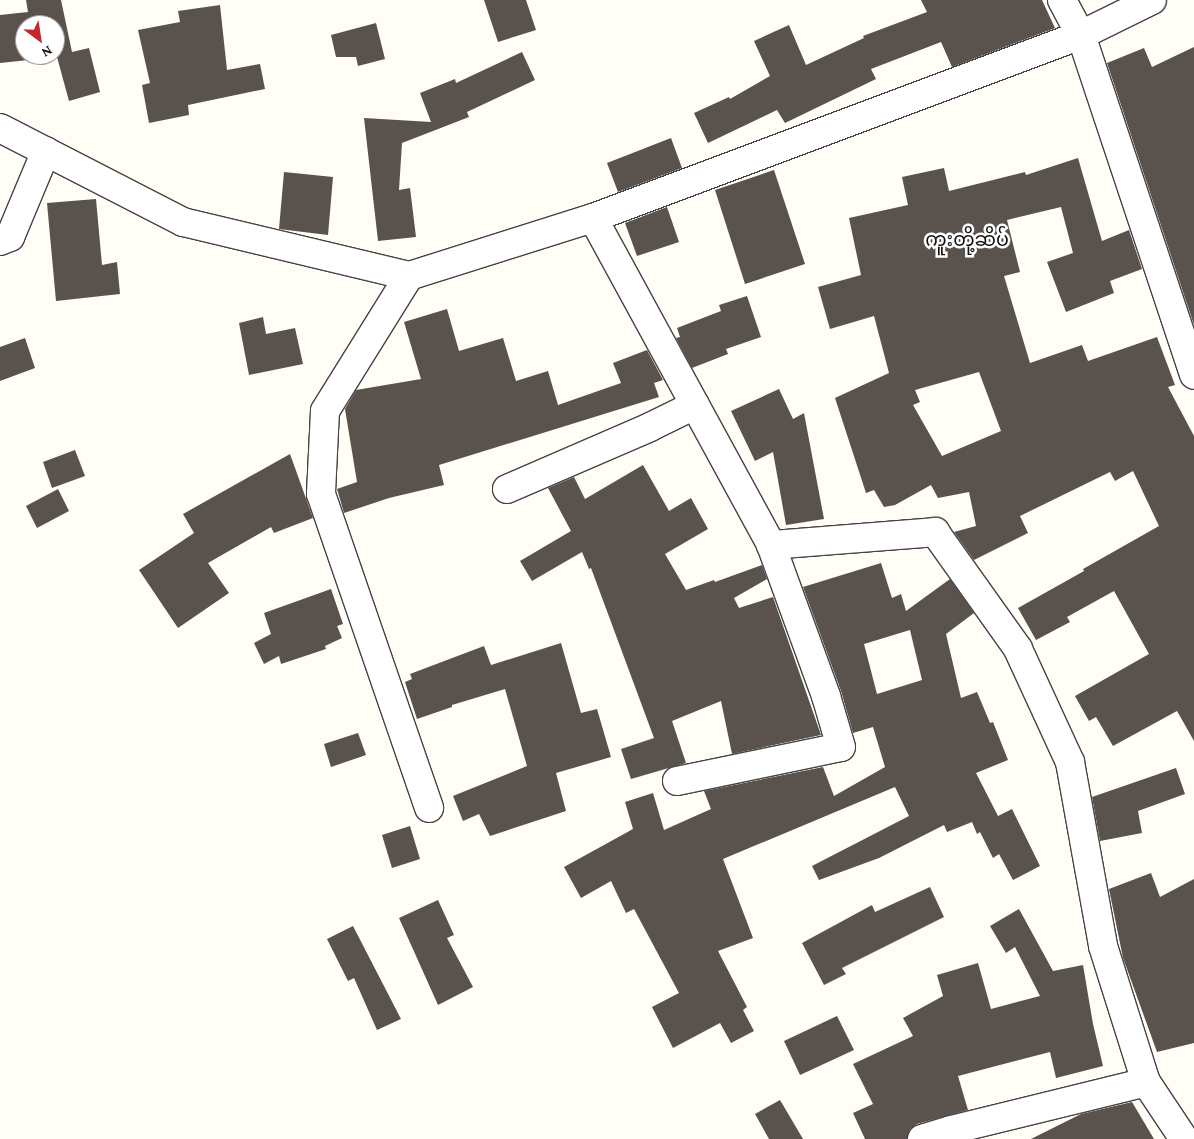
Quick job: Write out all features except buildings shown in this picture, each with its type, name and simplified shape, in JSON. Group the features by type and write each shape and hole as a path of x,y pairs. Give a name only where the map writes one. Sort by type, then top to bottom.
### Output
{"street":[{"path":"1062,0 1081,35 1194,376"},
{"path":"0,128 183,222 409,276 592,218 1081,35 1152,0"},
{"path":"0,241 10,237 46,151"},
{"path":"592,218 771,545 826,696 841,747 677,781"},
{"path":"409,276 325,411 321,494 429,808"},
{"path":"507,489 650,427 695,405"},
{"path":"771,545 935,532 1018,649 1070,762 1103,946 1146,1082 1184,1139"},
{"path":"922,1139 950,1130 1146,1082"}],"district":[{"name":"ကူးတို့ဆိပ်","path":"967,240"}]}
